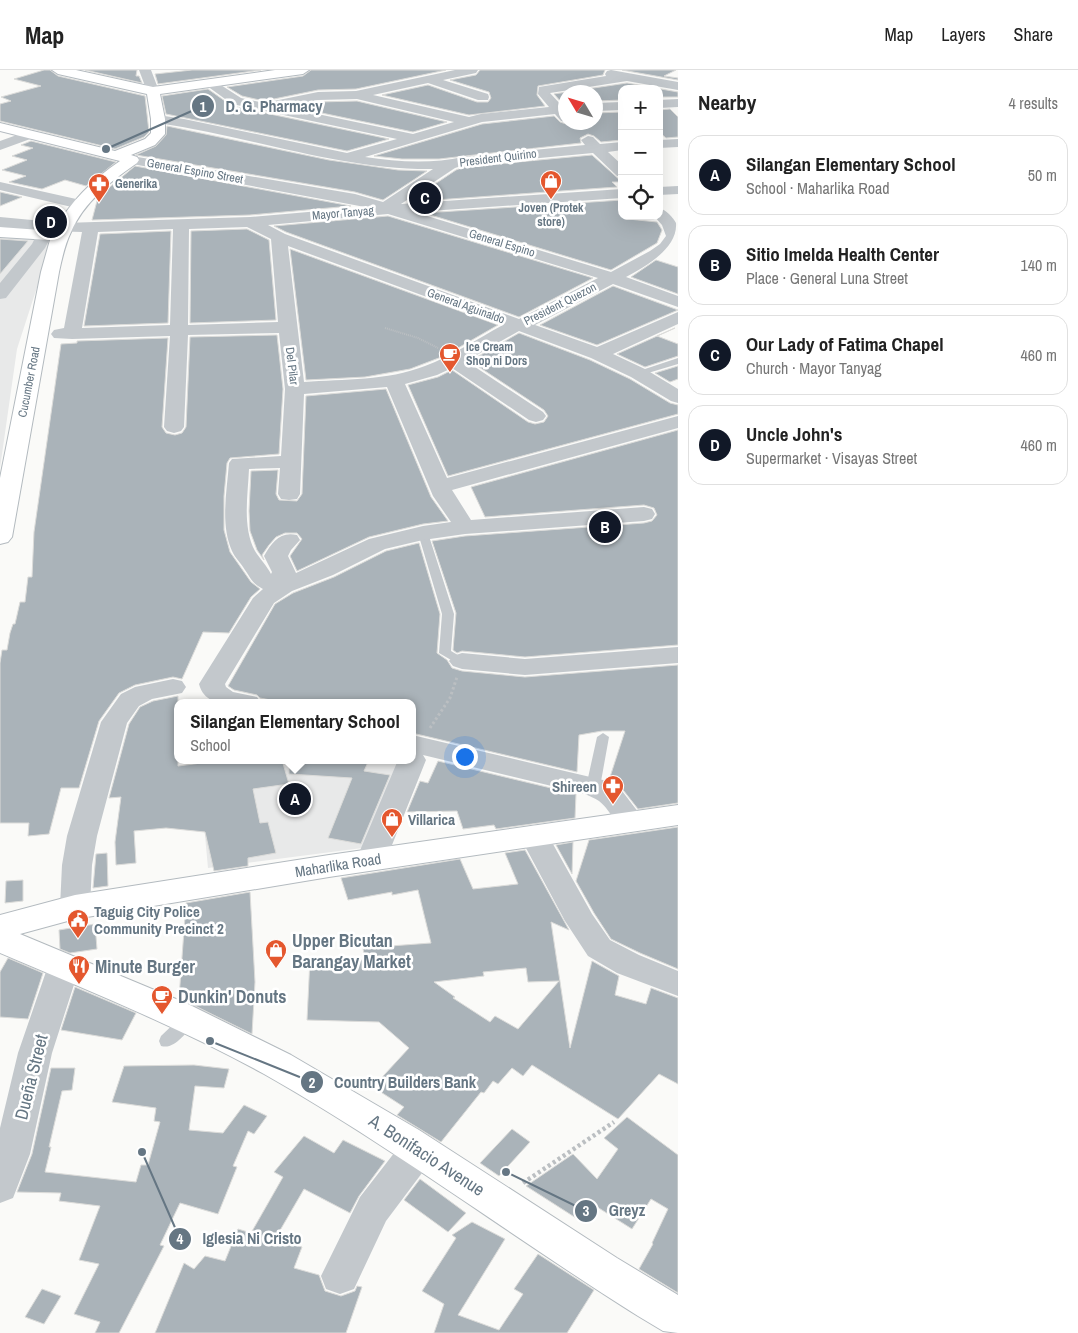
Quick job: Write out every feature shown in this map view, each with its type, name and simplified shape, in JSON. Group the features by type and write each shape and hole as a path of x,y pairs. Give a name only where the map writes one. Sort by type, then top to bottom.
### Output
{"street":[{"path":"58,70 153,91 209,83 226,75 303,70"},
{"path":"116,156 150,142 158,134 158,119 153,91 145,70"},
{"path":"409,70 429,80 483,97"},
{"path":"263,107 318,96 356,95 472,70"},
{"path":"594,70 678,86"},
{"path":"575,85 627,77"},
{"path":"209,83 237,101 412,138"},
{"path":"558,88 543,90 544,94 558,108"},
{"path":"356,95 468,121"},
{"path":"663,104 678,103"},
{"path":"603,107 618,106"},
{"path":"346,157 468,121 497,116 558,112"},
{"path":"158,119 244,134 386,164 450,165"},
{"name":"General Espino Street","path":"0,127 132,160 328,194 389,208"},
{"path":"578,130 618,169"},
{"path":"0,146 28,135"},
{"path":"663,144 678,143"},
{"name":"President Quirino","path":"389,208 450,165 472,160 618,146"},
{"name":"Cucumber Road","path":"0,537 56,233 105,178 132,160"},
{"path":"0,186 80,204"},
{"path":"663,191 678,190"},
{"name":"Mayor Tanyag","path":"0,222 56,233 91,228 250,222 389,208 618,193"},
{"name":"General Espino","path":"389,208 611,277 678,302"},
{"name":"President Quezon","path":"295,389 394,381 430,371 497,335 539,317 656,254 676,236 663,217"},
{"name":"General Aguinaldo","path":"250,222 279,237 598,354 638,372 678,397"},
{"path":"174,427 179,330 181,224"},
{"path":"91,228 66,334 287,327"},
{"path":"0,232 56,233"},
{"path":"0,294 39,245 56,233"},
{"name":"Del Pilar","path":"279,237 295,389 290,494"},
{"path":"598,354 678,317"},
{"path":"455,359 536,416"},
{"path":"394,381 448,503 465,527"},
{"path":"441,486 507,469 590,444 678,422"},
{"path":"282,587 261,578 258,569 243,551 238,533 239,462 291,462"},
{"path":"234,699 214,692 212,684 265,598 282,587 325,570 377,544 424,533 465,527 649,514"},
{"path":"282,587 284,572 276,556 281,546 289,540"},
{"path":"462,661 525,667 678,655"},
{"path":"75,906 77,865 82,836 114,722 130,700 144,693 173,687"},
{"path":"416,752 593,787 609,794 631,822"},
{"path":"371,860 409,764"},
{"name":"Maharlika Road","path":"0,927 75,906 371,860 676,817"},
{"path":"534,836 581,922 599,948 628,964 678,984"},
{"name":"A. Bonifacio Avenue","path":"0,940 130,992 178,1030 277,1064 366,1116 497,1200 618,1282 678,1317"},
{"name":"Dueña Street","path":"0,1187 12,1154 35,1053 64,966"},
{"path":"340,1276 373,1208 418,1150"}],"lane":[{"path":"638,372 678,361"},
{"path":"424,533 448,614 445,653 462,661"},
{"path":"593,787 603,737"}],"path":[{"path":"385,328 418,338 455,359"},
{"path":"416,749 450,698 462,661"},
{"path":"497,1200 614,1122"}],"shaded area":[{"path":"0,229 52,233 51,244 17,349 0,468"},
{"path":"198,764 402,764 370,847 208,868"}],"building":[{"path":"50,70 58,76 145,96 149,132 144,137 115,149 0,121 0,104 11,101 1,97 41,86 14,79"},
{"path":"85,70 137,70 136,76 139,76 142,83"},
{"path":"192,70 261,70 158,84 155,74"},
{"path":"311,70 446,70 356,89 318,90 264,101 242,96 227,87 303,76"},
{"path":"480,70 605,70 603,75 538,86 537,95 545,106 469,115 382,95 428,85 477,102 488,102 491,98 489,92 450,80 476,75"},
{"path":"622,70 676,70 664,76 678,78 678,80"},
{"path":"627,83 638,85 618,85 618,100 603,101 603,87"},
{"path":"208,89 232,106 389,139 347,151 166,114 162,96"},
{"path":"663,89 678,92 678,97 663,97"},
{"path":"357,101 447,122 413,132 293,107 318,102"},
{"path":"670,109 678,117 678,137 666,138 663,135 663,110"},
{"path":"618,112 618,140 601,142 588,134 580,138 581,143 439,159 402,159 374,156 482,124 554,116 558,120 558,130 603,130 603,113"},
{"path":"167,126 329,160 398,170 427,171 383,200 355,192 136,155 156,146 166,135"},
{"path":"31,141 116,162 86,186 65,180 42,189 9,182 26,176 2,170 27,160 12,156 33,148 21,145"},
{"path":"592,155 618,178 618,182 612,182 617,187 408,202 456,170 464,167"},
{"path":"135,166 351,206 250,215 92,220 98,197"},
{"path":"0,192 22,197 0,206"},
{"path":"618,200 618,220 657,222 662,230 657,243 611,270 424,213"},
{"path":"388,216 593,278 519,317 274,226"},
{"path":"247,229 269,240 276,320 190,323 191,231"},
{"path":"171,231 168,323 84,326 100,234"},
{"path":"0,239 28,241 0,274"},
{"path":"290,249 498,325 444,356 410,369 365,377 306,380"},
{"path":"656,260 678,267 678,294 631,277"},
{"path":"613,286 678,310 597,345 540,325"},
{"path":"519,333 590,360 630,379 670,403 678,405 678,414 448,476 408,385 438,377 452,370 528,422 535,424 544,422 548,416 544,410 470,361"},
{"path":"277,335 283,389 279,454 230,458 227,463 224,496 224,530 230,552 251,582 260,589 251,597 229,633 203,632 182,679 173,677 135,685 119,693 99,721 79,788 61,788 49,834 28,836 29,823 0,823 0,663 2,650 7,650 10,633 13,624 15,624 20,602 25,602 28,577 32,577 34,532 61,344 77,343 77,341 168,338 162,427 166,433 175,435 182,433 186,427 190,337"},
{"path":"657,336 678,344 678,356 645,367 617,354"},
{"path":"678,366 678,379 670,382 655,373"},
{"path":"386,389 431,497 448,521 423,524 369,537 297,571 290,556 302,539 297,533 285,533 276,537 269,545 262,555 264,560 257,550 250,531 251,471 278,470 276,494 279,500 297,501 302,494 306,396"},
{"path":"678,430 678,645 525,657 462,651 457,653 453,650 456,613 432,541 465,536 644,523 652,521 657,515 654,508 644,505 485,517 471,487"},
{"path":"419,543 440,614 437,653 447,660 452,668 462,671 525,677 678,665 678,803 638,809 620,786 609,780 625,731 602,731 579,735 577,772 416,734 416,699 265,699 257,695 234,690 228,686 275,604 293,593 334,577 386,551"},
{"path":"178,696 178,699 174,699 174,764 178,764 178,766 194,764 283,764 289,784 253,789 260,823 268,822 276,853 248,858 248,866 214,871 205,832 166,828 134,831 136,863 116,865 115,842 121,797 109,798 129,724 140,707 153,701"},
{"path":"438,761 576,794 575,818 496,829 494,825 463,829 457,811 407,812 420,781 428,783"},
{"path":"289,764 367,764 364,771 390,775 361,844 328,838 352,778 289,774"},
{"path":"678,827 678,969 611,939 576,881 589,840"},
{"path":"573,842 572,874 556,845"},
{"path":"525,850 569,930 551,922 570,1048 592,961 619,976 615,995 646,1004 651,988 678,998 678,1084 659,1074 618,1119 532,1065 523,1076 512,1068 498,1084 493,1081 484,1093 481,1092 441,1142 397,1115 404,1107 373,1087 409,1048 379,1022 307,1020 310,959 365,960 363,948 431,943 418,890 392,895 392,892 348,900 341,878 460,859 473,889 518,884 505,853","holes":["526,968 528,982 559,981 518,1029 495,1016 490,1022 453,998 455,997 434,982 484,976 483,972"]},
{"path":"107,853 108,886 93,888 96,854"},
{"path":"23,880 23,901 5,903 6,881"},
{"path":"250,892 255,982 252,1034 179,998 186,903"},
{"name":"Taguig City Police Community Precinct 2","path":"95,924 97,949 70,953 60,949 59,930"},
{"path":"8,958 43,973 28,1019 0,1017 0,972"},
{"path":"75,987 136,1013 122,1040 61,1030"},
{"path":"194,1065 229,1069 224,1088 195,1086 189,1130 223,1133 244,1105 267,1116 254,1134 248,1131 233,1166 237,1167 218,1214 180,1203 160,1245 164,1246 119,1333 95,1333 100,1322 74,1314 99,1264 79,1260 100,1206 59,1201 61,1193 17,1192 32,1154 51,1068 75,1068 72,1090 62,1091 45,1172 136,1182 141,1165 148,1165 160,1122 154,1121 156,1108 112,1102 124,1066"},
{"path":"627,1117 678,1155 678,1293 639,1269 653,1244 668,1209 651,1199 632,1229 594,1205 576,1218 526,1186 573,1154 597,1179 618,1149 604,1138"},
{"path":"512,1129 530,1142 499,1176 480,1163"},
{"path":"304,1136 334,1153 343,1140 385,1161 359,1196 350,1213 304,1189 275,1239 302,1247 294,1268 319,1275 325,1291 341,1296 355,1291 357,1286 362,1287 346,1333 155,1333 184,1263 194,1269 205,1256 225,1261 238,1229 251,1233 283,1177 274,1172"},
{"path":"420,1179 466,1213 448,1232 404,1200"},
{"path":"472,1222 505,1239 458,1315 499,1330 523,1294 514,1289 538,1254 594,1290 567,1333 434,1333 444,1304 422,1291 456,1238 452,1235"},
{"path":"42,1289 61,1296 44,1324 25,1317"}],"place":[{"name":"D. G. Pharmacy","path":"106,149"},
{"name":"Our Lady of Fatima Chapel","path":"425,198"},
{"name":"Joven (Protek store)","path":"551,200"},
{"name":"Generika","path":"99,203"},
{"name":"Uncle John's","path":"51,222"},
{"name":"Ice Cream Shop ni Dors","path":"450,373"},
{"name":"Sitio Imelda Health Center","path":"605,527"},
{"name":"Silangan Elementary School","path":"295,799"},
{"name":"Shireen","path":"613,805"},
{"name":"Villarica","path":"392,838"},
{"name":"Taguig City Police Community Precinct 2","path":"78,939"},
{"name":"Upper Bicutan Barangay Market","path":"276,969"},
{"name":"Minute Burger","path":"79,985"},
{"name":"Dunkin' Donuts","path":"162,1015"},
{"name":"Country Builders Bank","path":"210,1041"},
{"name":"Iglesia Ni Cristo","path":"142,1152"},
{"name":"Greyz","path":"506,1172"}]}
